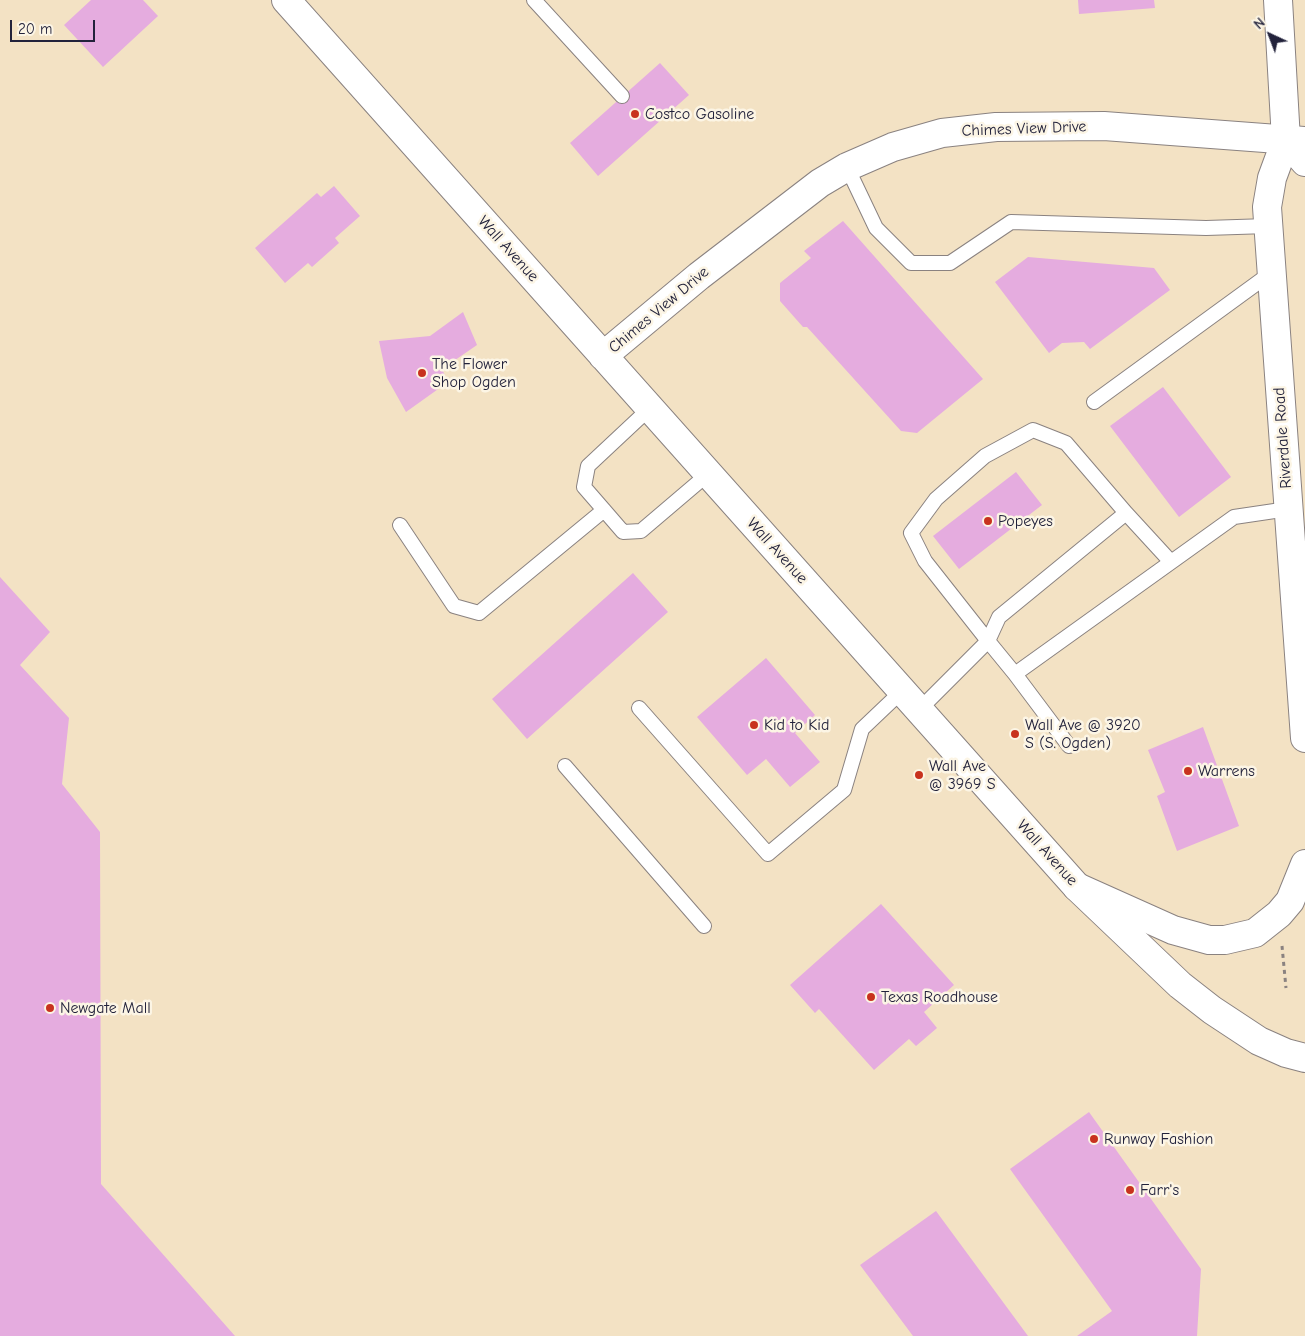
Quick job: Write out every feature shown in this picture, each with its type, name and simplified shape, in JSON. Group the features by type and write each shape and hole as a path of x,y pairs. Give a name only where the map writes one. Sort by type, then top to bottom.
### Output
{"main road":[{"name":"Wall Avenue","path":"286,0 1077,887 1180,985 1212,1010 1258,1040 1286,1053 1305,1058"},
{"name":"Riverdale Road","path":"1278,0 1295,140 1272,178 1267,207 1305,738"},
{"name":"Chimes View Drive","path":"603,356 699,276 820,182 893,147 918,139 960,131 996,127 1104,126 1295,140"},
{"path":"1295,140 1305,162"},
{"path":"1077,887 1173,930 1209,940 1225,940 1255,933 1280,914 1290,901 1305,864"}],"lane":[{"path":"534,0 622,96"},
{"path":"848,167 876,228 911,263 950,263 1011,222 1206,228 1268,226"},
{"path":"1094,402 1271,272"},
{"path":"650,408 588,466 584,487 623,532 641,531 708,474"},
{"path":"1069,746 1015,674 925,561 911,533 936,499 985,456 1033,430 1066,443 1171,562"},
{"path":"1015,674 1234,517 1288,509"},
{"path":"400,524 454,606 479,613 604,510"},
{"path":"639,708 768,854 844,790 862,729 910,701 988,640 999,616 1126,513"},
{"path":"565,766 704,926"}],"path":[{"path":"1282,940 1286,988"}],"building":[{"path":"91,0 143,0 158,16 103,67 64,25"},
{"path":"1078,0 1154,0 1155,8 1079,14"},
{"name":"Costco Gasoline","path":"660,63 689,95 598,176 570,143"},
{"path":"334,186 360,216 335,238 339,243 312,267 308,263 285,283 255,248 317,193 321,197"},
{"path":"843,221 983,379 917,433 901,431 807,327 803,327 780,301 780,283 811,258 804,251"},
{"path":"1028,257 1154,268 1170,290 1090,349 1084,342 1062,343 1049,353 995,282"},
{"path":"463,312 477,345 442,369 448,382 406,412 387,378 379,341 430,336"},
{"path":"1163,387 1231,477 1179,517 1110,426"},
{"name":"Popeyes","path":"1016,472 1042,505 959,569 933,536"},
{"path":"633,573 668,612 527,739 492,699"},
{"name":"Newgate Mall","path":"0,577 50,632 20,665 69,718 62,784 100,832 101,1184 235,1336 0,1336"},
{"name":"Kid to Kid","path":"766,658 815,715 795,733 820,762 790,787 766,759 747,775 697,717"},
{"name":"Warrens","path":"1203,727 1239,826 1177,851 1157,796 1165,792 1148,750"},
{"name":"Texas Roadhouse","path":"881,904 954,985 924,1012 937,1028 916,1046 909,1039 874,1070 819,1009 815,1013 790,985"},
{"path":"1089,1112 1201,1269 1197,1336 1077,1336 1112,1311 1010,1169"},
{"path":"936,1211 1028,1336 913,1336 860,1265"}],"place":[{"name":"Costco Gasoline","path":"635,114"},
{"name":"The Flower Shop Ogden","path":"422,373"},
{"name":"Popeyes","path":"988,521"},
{"name":"Kid to Kid","path":"754,725"},
{"name":"Wall Ave @ 3920 S (S. Ogden)","path":"1015,734"},
{"name":"Warrens","path":"1188,771"},
{"name":"Wall Ave @ 3969 S","path":"919,775"},
{"name":"Texas Roadhouse","path":"871,997"},
{"name":"Newgate Mall","path":"50,1008"},
{"name":"Runway Fashion","path":"1094,1139"},
{"name":"Farr's","path":"1130,1190"}]}
